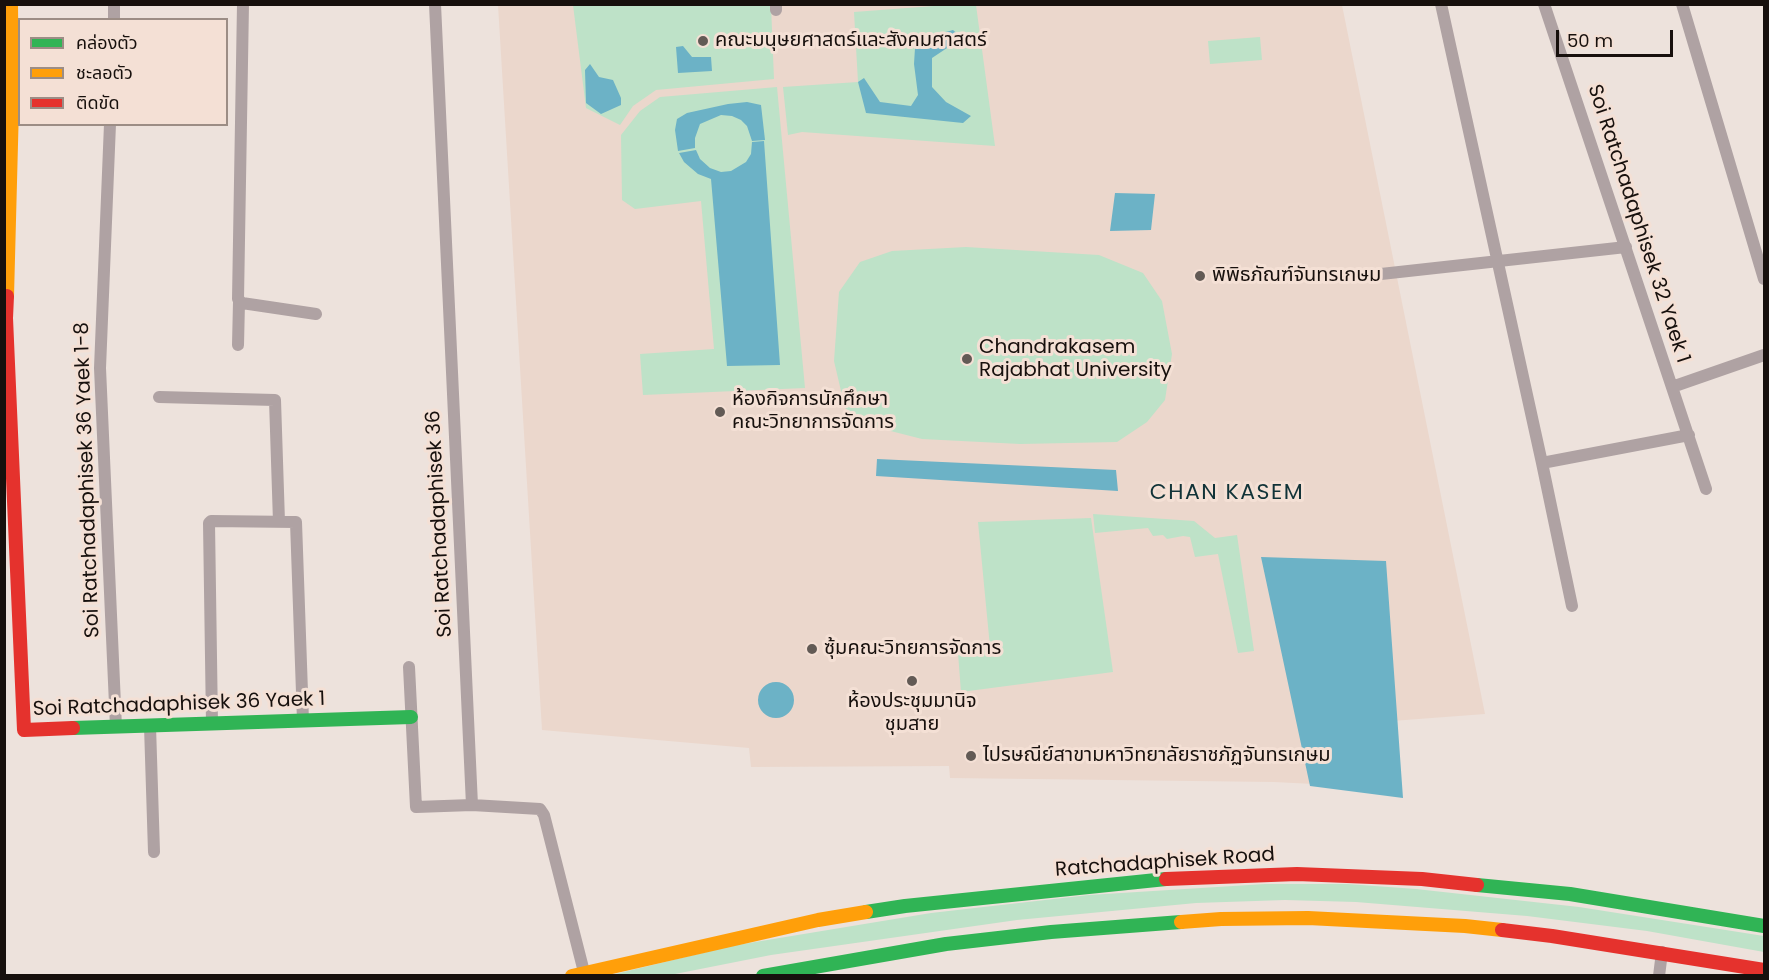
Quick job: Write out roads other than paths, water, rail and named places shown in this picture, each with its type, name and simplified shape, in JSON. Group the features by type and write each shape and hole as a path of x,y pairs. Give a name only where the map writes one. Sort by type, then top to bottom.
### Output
{"main road":[{"name":"Soi Ratchadaphisek 36 Yaek 1","path":"11,4 16,106 6,318 24,730 411,717"},
{"name":"Ratchadaphisek Road","path":"578,974 792,925 905,906 1189,878 1298,874 1422,879 1570,894 1764,926"},
{"path":"763,975 946,944 1051,932 1232,919 1308,918 1465,926 1662,952 1764,970"}],"street":[{"path":"238,345 243,4"},
{"name":"Soi Ratchadaphisek 36","path":"435,4 472,805"},
{"path":"1441,4 1572,606"},
{"name":"Soi Ratchadaphisek 32 Yaek 1","path":"1544,4 1706,489"},
{"path":"1682,4 1764,279"},
{"name":"Soi Ratchadaphisek 36 Yaek 1-8","path":"110,126 100,368 116,727"},
{"path":"1381,274 1626,247"},
{"path":"239,302 315,314"},
{"name":"Soi Ratchadaphisek 32 Yaek 1","path":"1672,387 1764,355"},
{"path":"159,398 275,400 279,522"},
{"path":"1542,463 1689,435"},
{"path":"212,724 209,521 296,522 303,721"},
{"path":"409,667 416,807 472,805 540,809 544,815 578,974"},
{"path":"150,726 154,852"},
{"path":"1659,975 1662,952"}],"water":[{"path":"953,30 962,38 932,58 932,87 946,102 971,116 963,123 866,113 858,82 864,78 880,102 911,106 918,95 914,64 915,48 928,37"},
{"path":"683,46 692,57 711,57 712,71 678,73 676,47"},
{"path":"590,64 599,77 613,80 621,98 621,105 601,114 586,103 585,70"},
{"path":"747,102 761,105 765,140 752,141 747,126 741,120 721,115 700,124 695,138 695,148 678,151 675,130 677,119 687,113"},
{"path":"764,141 780,365 727,366 711,179 698,174 684,162 679,153 696,150 700,159 710,168 721,172 731,171 746,162 751,154 752,142"},
{"path":"1115,193 1155,194 1151,230 1110,231"},
{"path":"877,459 1116,470 1118,491 876,476"},
{"path":"1261,557 1386,561 1403,798 1310,786"},
{"path":"776,682 789,687 794,700 789,713 776,718 763,713 758,700 763,687"}],"place":[{"name":"คณะมนุษยศาสตร์และสังคมศาสตร์","path":"703,41"},
{"name":"พิพิธภัณฑ์จันทรเกษม","path":"1200,276"},
{"name":"Chandrakasem Rajabhat University","path":"967,359"},
{"name":"ห้องกิจการนักศึกษา คณะวิทยาการจัดการ","path":"720,412"},
{"name":"ซุ้มคณะวิทยการจัดการ","path":"812,649"},
{"name":"ห้องประชุมมานิจ ชุมสาย","path":"912,681"},
{"name":"ไปรษณีย์สาขามหาวิทยาลัยราชภัฏจันทรเกษม","path":"971,756"}],"district":[{"name":"CHAN KASEM","path":"1227,493"}]}
